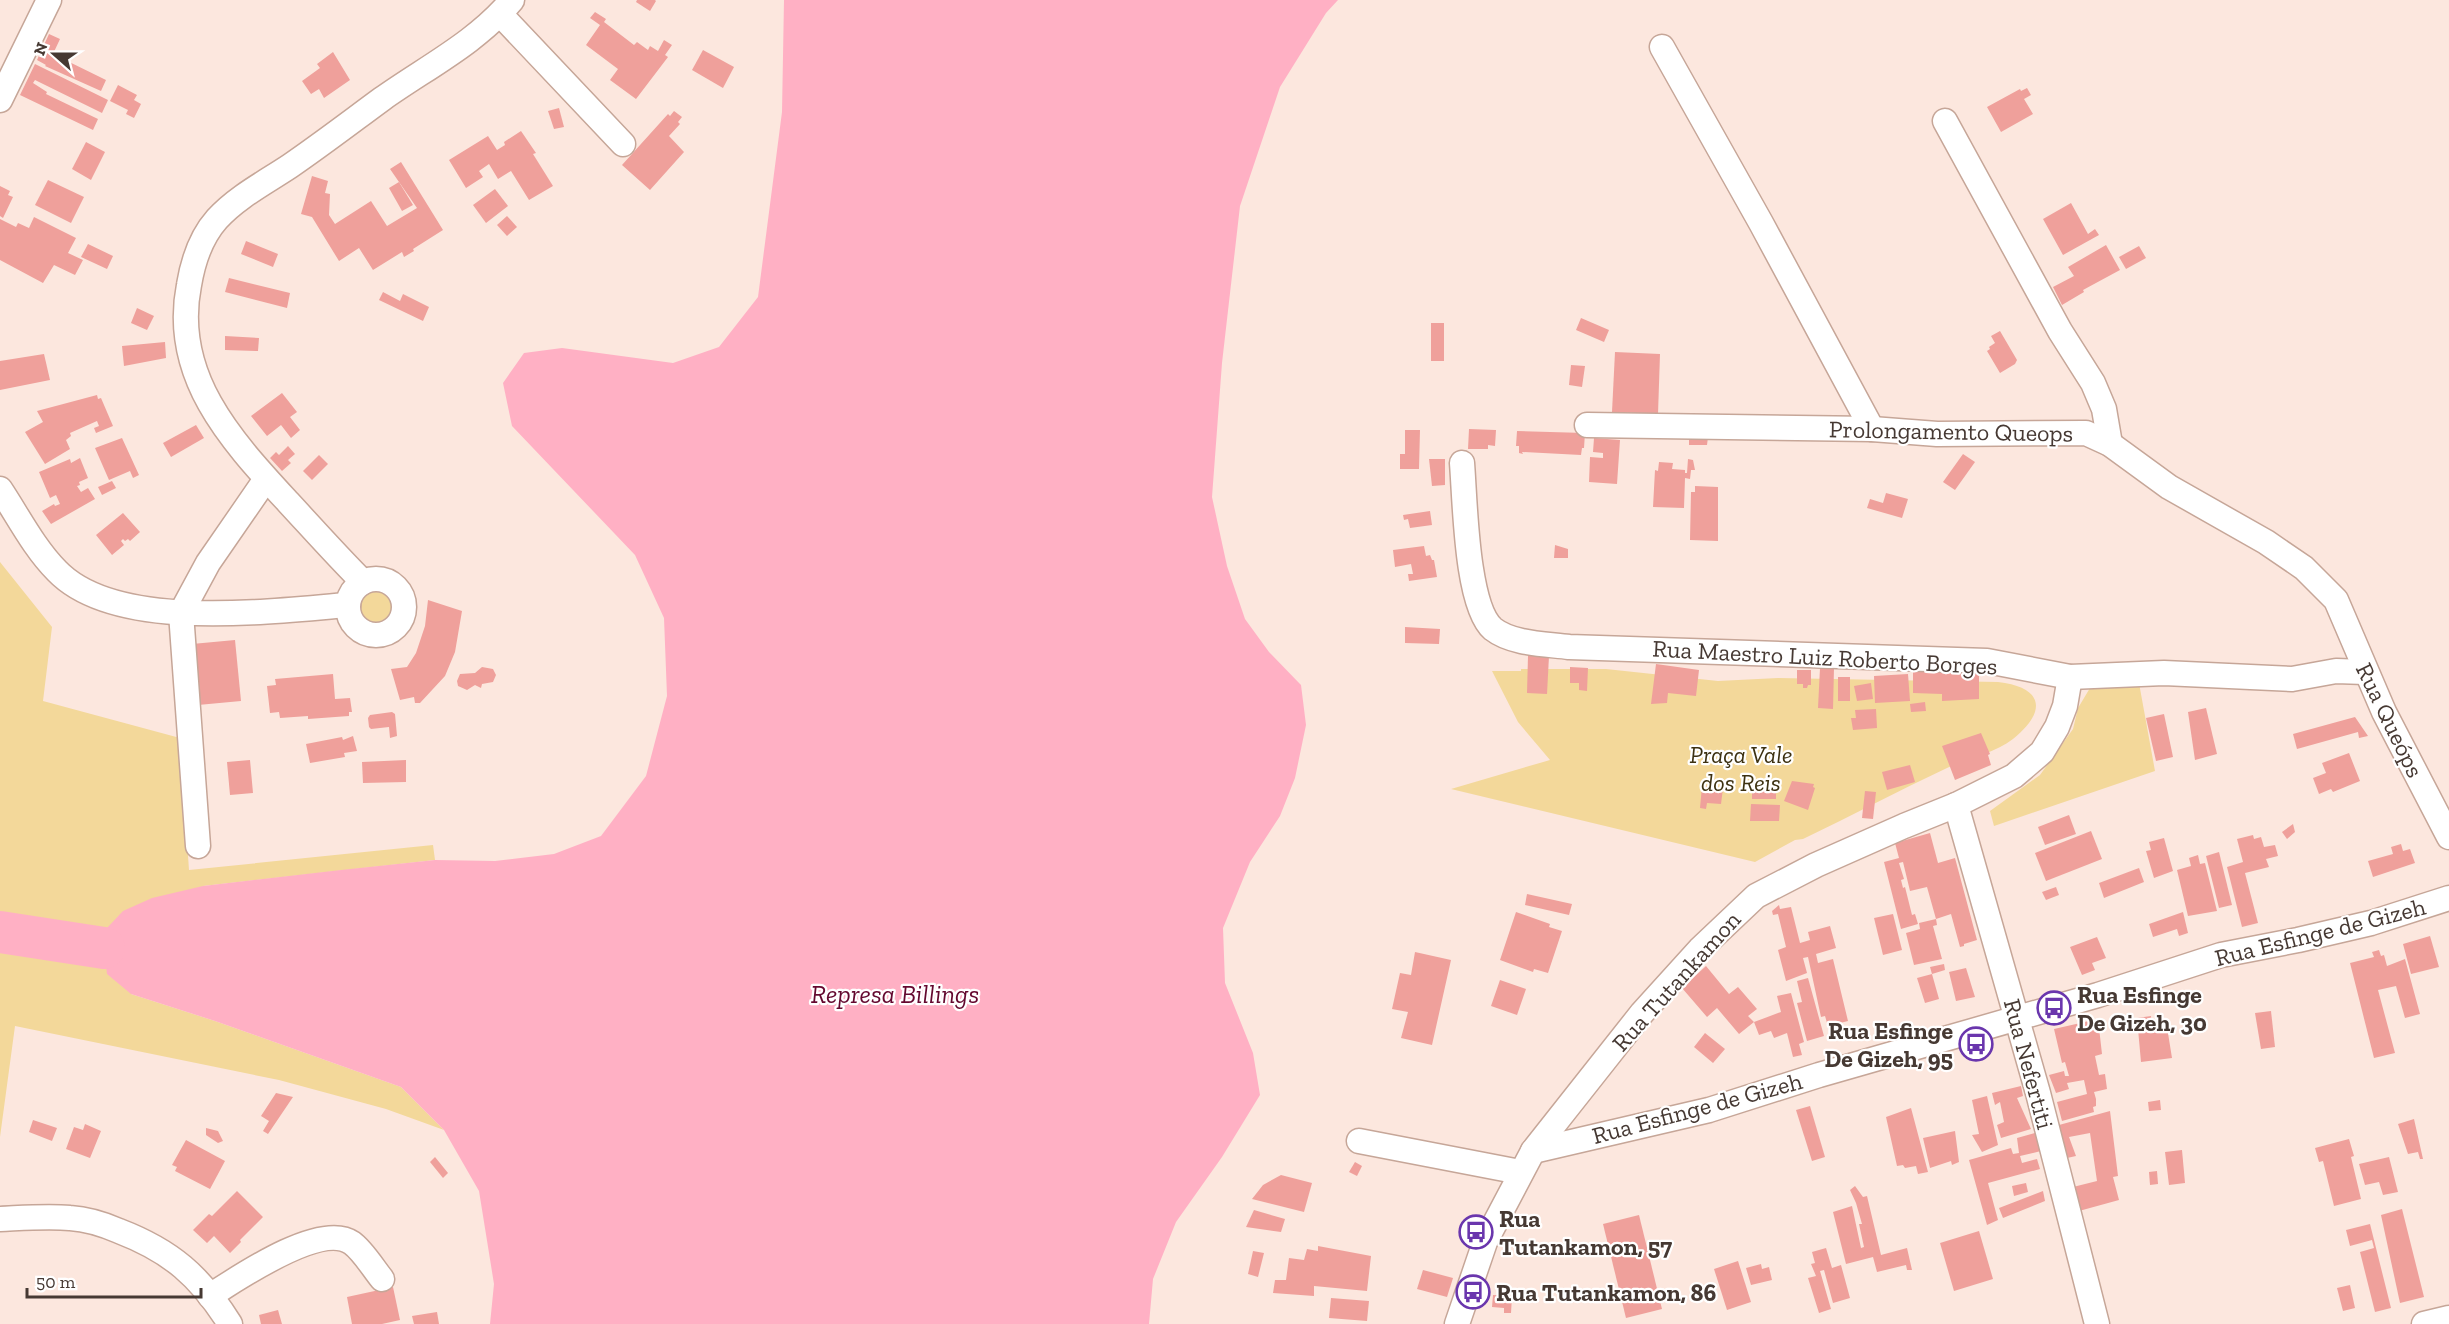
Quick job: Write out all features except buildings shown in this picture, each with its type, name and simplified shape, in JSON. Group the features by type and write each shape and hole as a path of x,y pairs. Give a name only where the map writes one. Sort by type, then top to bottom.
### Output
{"street":[{"path":"0,100 49,0"},
{"path":"363,582 266,479 212,410 189,352 185,332 186,300 191,272 205,236 228,207 297,161 384,98 440,62 506,7 623,144"},
{"path":"1662,47 1761,223 1872,429"},
{"path":"1945,121 2060,331 2093,383 2104,409 2110,444"},
{"name":"Prolongamento Queops","path":"1587,425 1872,429 1937,434 2086,433 2110,444 2169,487 2266,542 2317,580 2336,600"},
{"name":"Rua Maestro Luiz Roberto Borges","path":"1462,463 1472,574 1481,610 1486,621 1494,630 1530,642 1569,646 1987,661 2070,677 2163,673 2292,679 2336,671 2365,672"},
{"path":"198,846 181,613 208,563 266,479"},
{"path":"0,489 57,571 82,590 120,603 181,613 348,606"},
{"path":"381,578 397,587 405,604 400,622 387,634 368,634 353,623 348,606 352,592 363,582 381,578"},
{"name":"Rua Queóps","path":"2336,600 2365,672 2449,837"},
{"name":"Rua Tutankamon","path":"1458,1324 1485,1242 1533,1151 1642,1013 1700,949 1756,896 1854,848 1956,805 2014,776 2042,752 2057,727 2065,706 2070,677"},
{"name":"Rua Nefertiti","path":"1956,805 2038,1093 2097,1324"},
{"name":"Rua Esfinge de Gizeh","path":"1533,1151 1709,1110 1819,1075 2098,995 2221,955 2371,923 2449,898"},
{"path":"1359,1141 1520,1172"},
{"path":"0,1219 70,1218 102,1224 137,1238 169,1255 197,1279 230,1324"},
{"path":"210,1296 245,1274 302,1244 329,1237 351,1243 382,1279"},
{"path":"2424,1324 2449,1318"}],"green space":[{"path":"0,562 52,627 43,701 180,738 189,870 433,845 435,860 203,886 131,994 215,1021 401,1087 444,1130 386,1109 279,1080 15,1026 0,1137"},
{"path":"376,587 390,593 396,607 390,621 376,627 362,621 356,607 362,593"},
{"name":"Praça Vale dos Reis","path":"1521,669 1606,669 1718,681 1778,678 1998,682 2024,689 2032,695 2036,702 2036,710 2024,729 2005,744 1947,768 1803,839 1795,840 1755,862 1451,789 1550,760 1518,722 1492,671 1521,671"},
{"path":"2139,683 2155,771 1994,826 1990,811 2040,775 2073,729 2078,708 2090,688"}],"water":[{"name":"Represa Billings","path":"784,0 1338,0 1326,13 1280,87 1240,206 1222,363 1212,497 1227,566 1245,619 1269,652 1301,685 1306,725 1295,778 1280,816 1250,862 1223,928 1225,983 1253,1053 1260,1095 1222,1157 1176,1222 1153,1279 1149,1324 490,1324 494,1284 479,1191 444,1130 401,1087 215,1021 131,994 107,974 104,948 107,928 123,911 152,898 203,886 341,870 435,860 495,861 554,854 601,836 646,776 667,696 664,618 635,555 512,426 503,383 524,353 562,348 673,363 719,347 758,297 782,112"}],"waterway":[{"path":"0,932 104,948"}],"place":[{"name":"Rua Esfinge De Gizeh, 30","path":"2054,1008"},
{"name":"Rua Esfinge De Gizeh, 95","path":"1976,1044"},
{"name":"Rua Tutankamon, 57","path":"1476,1232"},
{"name":"Rua Tutankamon, 86","path":"1473,1292"}]}
